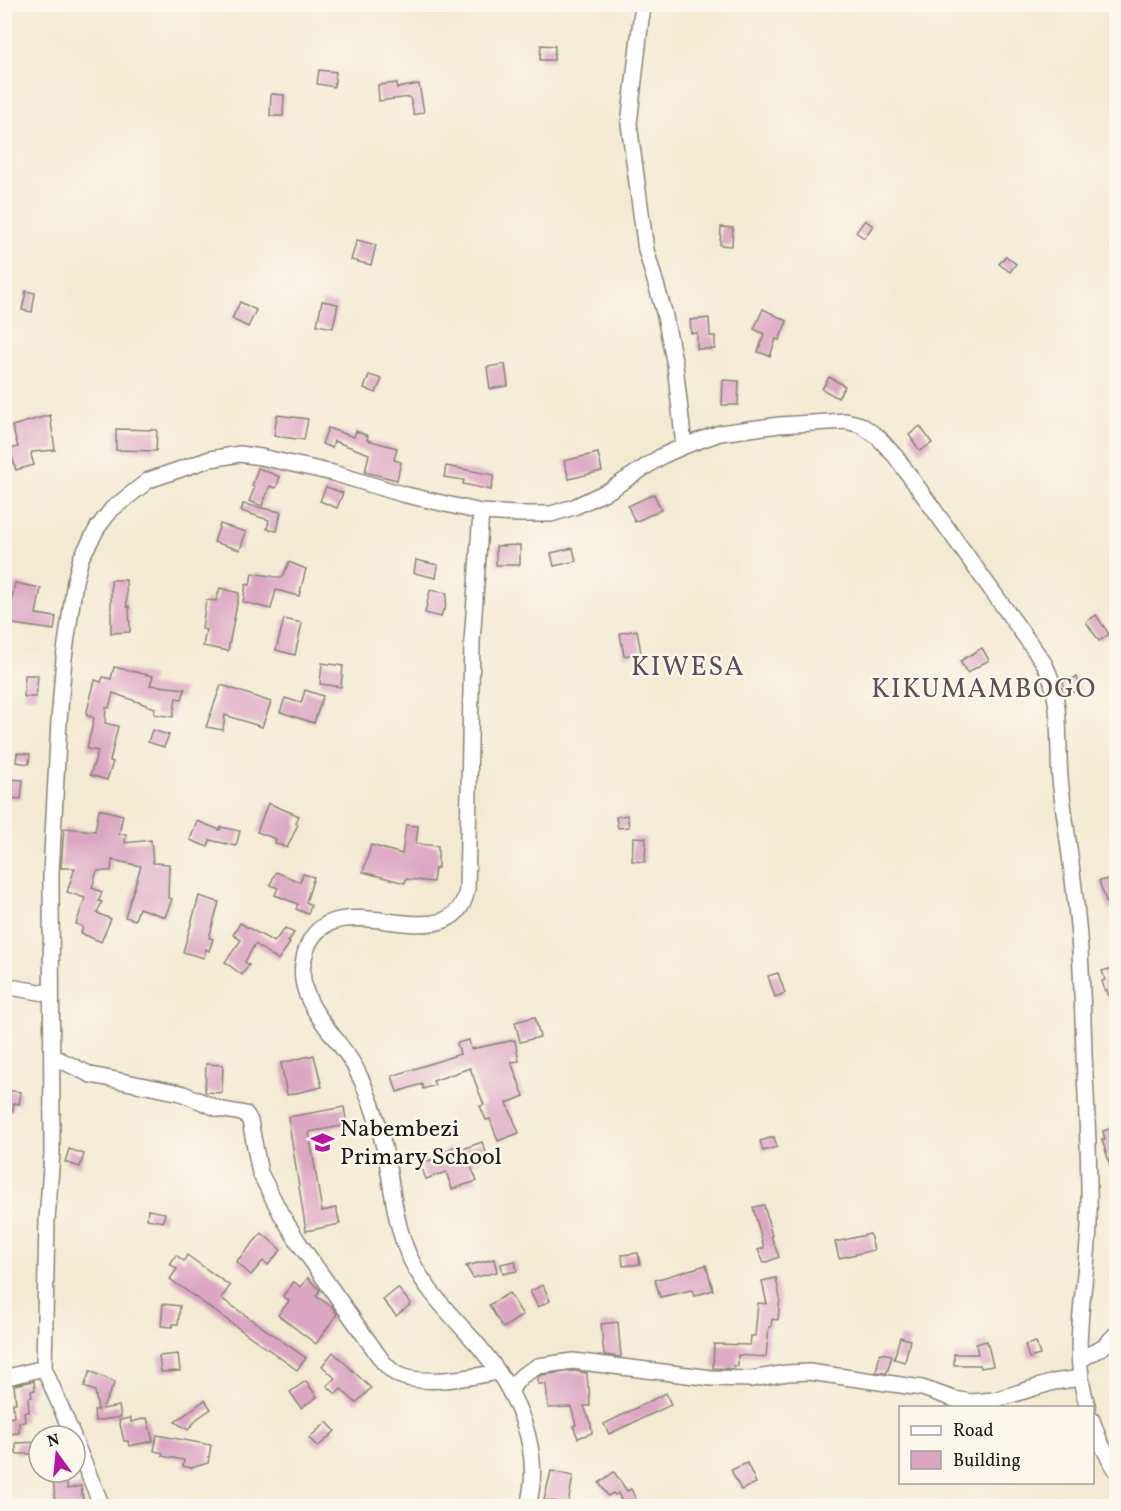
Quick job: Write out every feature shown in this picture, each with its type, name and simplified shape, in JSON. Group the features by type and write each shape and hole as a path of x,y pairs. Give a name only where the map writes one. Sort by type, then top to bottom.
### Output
{"street":[{"path":"644,4 629,124 646,249 664,312 675,365 684,446"},
{"path":"68,1424 44,1368 47,1220 52,1154 51,873 64,658 75,581 81,558 98,527 112,508 149,480 210,459 240,454 333,473 402,494 481,512 551,514 574,507 610,490 642,468 684,446 720,433 779,425 846,421 861,425 878,437 896,457 1015,620 1051,675 1055,692 1060,776 1079,935 1087,1100 1089,1225 1082,1305 1080,1378 1088,1406"},
{"path":"481,512 472,642 465,903 458,913 442,920 423,923 400,924 351,918 334,920 312,935 303,962 302,979 319,1018 350,1058 362,1083 380,1135 400,1227 410,1258 418,1273 498,1372 518,1406 532,1451 528,1506"},
{"path":"4,986 51,994"},
{"path":"52,1056 92,1075 181,1093 208,1105 246,1114 250,1121 260,1173 281,1214 371,1348 383,1362 400,1376 417,1380 460,1379 498,1372"},
{"path":"1080,1360 1104,1346 1116,1334"},
{"path":"510,1392 523,1375 538,1366 573,1361 712,1378 751,1379 809,1372 922,1388 971,1402 994,1400 1054,1382 1080,1378"},
{"path":"4,1378 44,1368"},
{"path":"1094,1426 1100,1442 1116,1470"},
{"path":"87,1470 102,1506"}],"building":[{"path":"541,45 555,46 554,60 540,60"},
{"path":"319,70 336,72 334,87 317,84"},
{"path":"397,83 397,88 419,84 424,112 414,115 410,97 379,101 378,85"},
{"path":"271,94 284,95 283,116 270,116"},
{"path":"865,220 873,226 864,238 856,232"},
{"path":"721,227 733,228 732,246 720,245"},
{"path":"357,240 376,245 371,265 351,260"},
{"path":"1006,256 1016,264 1010,272 999,264"},
{"path":"26,291 35,293 32,312 22,310"},
{"path":"322,301 338,304 333,328 317,325"},
{"path":"240,302 256,310 248,327 232,319"},
{"path":"763,309 787,321 779,340 776,339 770,356 758,352 764,334 754,329"},
{"path":"709,318 710,336 715,336 715,349 697,349 697,333 691,333 690,320"},
{"path":"505,364 508,386 490,389 487,367"},
{"path":"369,375 382,379 376,393 364,388"},
{"path":"829,377 845,386 838,398 822,389"},
{"path":"723,380 739,381 738,405 722,405"},
{"path":"50,415 55,450 32,452 34,465 16,470 10,449 18,447 12,426"},
{"path":"277,415 308,419 304,440 274,436"},
{"path":"920,426 932,443 920,451 909,435"},
{"path":"328,428 354,437 356,431 368,436 367,440 397,448 394,460 401,462 397,480 365,472 369,454 334,441 332,448 322,444"},
{"path":"116,429 157,430 156,451 116,450"},
{"path":"598,453 602,471 569,479 564,461"},
{"path":"446,466 494,475 491,490 463,484 464,480 444,477"},
{"path":"258,468 280,477 276,488 270,486 262,506 249,501 255,487 252,486"},
{"path":"326,487 343,493 337,508 320,501"},
{"path":"654,494 661,510 635,522 628,506"},
{"path":"243,504 281,512 277,531 267,529 269,520 241,511"},
{"path":"220,524 246,532 240,550 214,542"},
{"path":"520,545 520,565 496,565 496,546"},
{"path":"573,548 576,561 554,566 551,553"},
{"path":"416,560 438,565 436,578 414,573"},
{"path":"289,562 306,569 299,596 276,590 271,609 243,602 246,584 250,585 252,573 282,578"},
{"path":"111,580 126,580 130,632 111,633"},
{"path":"15,583 41,588 36,614 56,617 54,630 7,623"},
{"path":"220,588 239,593 228,651 203,646 206,630 202,629 206,600 216,601"},
{"path":"430,590 447,593 445,610 441,617 425,613"},
{"path":"1096,615 1109,634 1099,641 1086,622"},
{"path":"284,619 302,623 295,655 276,650"},
{"path":"637,630 641,653 624,656 620,633"},
{"path":"982,648 989,660 967,673 960,661"},
{"path":"322,663 343,666 341,687 320,684"},
{"path":"114,667 153,676 150,685 185,689 182,699 176,698 173,717 154,714 155,708 113,693 109,708 106,708 105,723 118,726 110,761 113,762 107,780 90,775 98,751 87,749 94,718 86,715 95,680 101,682 103,677 111,679"},
{"path":"25,675 38,675 36,697 24,697"},
{"path":"1077,677 1081,690 1067,694 1063,682"},
{"path":"221,685 271,702 262,727 225,715 223,730 206,727"},
{"path":"305,690 323,696 314,723 280,712 285,698 301,703"},
{"path":"152,730 169,735 164,747 148,742"},
{"path":"17,753 30,754 29,764 16,762"},
{"path":"9,779 23,780 21,799 7,798"},
{"path":"268,803 299,816 296,823 298,824 287,848 275,843 276,839 257,832"},
{"path":"99,809 123,815 119,834 126,834 125,843 151,840 153,863 169,864 168,898 172,899 165,917 139,908 135,920 125,917 141,866 112,860 111,871 97,871 92,888 102,892 99,901 102,902 97,913 111,919 101,942 81,933 83,927 76,924 85,898 67,892 75,868 61,868 64,828 95,831"},
{"path":"627,815 629,827 618,828 616,817"},
{"path":"197,821 220,830 221,827 240,831 236,846 210,840 208,847 190,840"},
{"path":"406,825 418,826 416,844 438,846 438,868 435,868 433,882 406,879 405,883 363,872 371,845 402,854"},
{"path":"633,837 646,838 645,862 632,861"},
{"path":"276,872 300,882 303,874 314,877 306,902 311,905 308,914 296,909 298,904 275,895 278,888 270,885"},
{"path":"1113,878 1116,888 1116,907 1109,910 1099,881"},
{"path":"199,896 219,902 209,938 213,939 209,951 206,949 204,958 183,952"},
{"path":"240,923 274,942 285,928 294,933 278,960 255,944 245,962 249,965 242,975 225,962 241,940 233,935"},
{"path":"1116,967 1116,1014 1113,1014 1107,990 1105,991 1102,981 1105,980 1102,971"},
{"path":"778,973 785,993 775,997 768,976"},
{"path":"535,1017 540,1037 520,1042 515,1022"},
{"path":"469,1040 471,1049 515,1040 519,1061 511,1062 524,1096 507,1103 519,1133 498,1141 490,1119 486,1120 480,1106 484,1105 470,1068 433,1081 435,1085 423,1089 422,1084 397,1092 392,1076 460,1054 457,1043"},
{"path":"314,1055 322,1087 287,1095 281,1063"},
{"path":"206,1064 223,1065 222,1093 205,1092"},
{"path":"4,1090 21,1092 19,1104 14,1103 13,1111 4,1110"},
{"path":"344,1107 347,1125 309,1132 322,1211 336,1208 340,1224 306,1231 288,1117"},
{"path":"1116,1127 1116,1173 1113,1174 1102,1140 1105,1140 1103,1131"},
{"path":"774,1137 777,1147 763,1151 760,1141"},
{"path":"482,1142 488,1157 470,1164 477,1181 452,1189 446,1172 426,1179 420,1164 445,1155 444,1151 456,1146 457,1151"},
{"path":"69,1149 84,1154 80,1167 65,1162"},
{"path":"764,1205 771,1236 779,1257 764,1263 758,1250 764,1248 753,1207"},
{"path":"148,1210 165,1213 163,1222 147,1219"},
{"path":"262,1233 281,1250 268,1265 263,1261 251,1275 236,1262"},
{"path":"870,1234 874,1250 839,1258 835,1242"},
{"path":"638,1253 640,1264 623,1266 622,1255"},
{"path":"176,1255 184,1261 187,1255 230,1286 221,1298 306,1358 297,1370 170,1279 177,1269 170,1264"},
{"path":"494,1259 497,1272 473,1278 466,1266"},
{"path":"515,1261 517,1271 503,1274 501,1264"},
{"path":"706,1265 713,1290 694,1296 692,1290 660,1297 655,1280"},
{"path":"308,1278 320,1290 316,1296 332,1307 337,1314 316,1344 278,1315 289,1301 283,1296 294,1282 301,1287"},
{"path":"776,1278 780,1298 778,1320 772,1319 771,1327 769,1327 766,1357 738,1355 738,1366 733,1366 733,1369 713,1368 714,1344 750,1345 751,1336 755,1336 758,1303 767,1304 762,1281"},
{"path":"543,1285 550,1301 538,1307 530,1291"},
{"path":"398,1288 411,1304 396,1316 383,1300"},
{"path":"509,1293 523,1315 503,1328 489,1305"},
{"path":"163,1304 180,1306 178,1324 173,1324 172,1327 161,1326"},
{"path":"618,1322 621,1357 604,1355 601,1324"},
{"path":"900,1337 910,1340 905,1362 894,1359"},
{"path":"987,1341 993,1366 981,1368 980,1365 954,1365 954,1354 978,1354 976,1344"},
{"path":"1036,1342 1040,1355 1029,1358 1025,1345"},
{"path":"333,1352 371,1388 356,1403 341,1389 336,1394 327,1386 335,1378 322,1366"},
{"path":"880,1353 892,1355 887,1373 876,1372"},
{"path":"178,1354 180,1371 161,1372 159,1356"},
{"path":"90,1371 115,1382 102,1409 119,1406 121,1417 95,1421 94,1410 98,1410 95,1391 84,1387"},
{"path":"573,1371 587,1373 589,1387 590,1406 584,1406 592,1433 578,1438 573,1426 576,1425 571,1407 548,1408 546,1384 538,1384 538,1378 541,1375"},
{"path":"34,1381 35,1390 31,1391 32,1397 28,1398 29,1412 24,1412 25,1422 19,1422 19,1433 9,1434 7,1418 14,1417 13,1403 16,1403 14,1385"},
{"path":"306,1381 317,1397 301,1408 290,1392"},
{"path":"666,1393 671,1405 609,1434 604,1424"},
{"path":"205,1400 211,1409 198,1418 188,1430 175,1422"},
{"path":"131,1418 131,1422 147,1418 153,1441 129,1446 128,1441 124,1441 119,1420"},
{"path":"327,1422 335,1431 318,1447 309,1438"},
{"path":"157,1435 211,1445 208,1463 191,1468 183,1466 184,1460 162,1456 163,1453 154,1451"},
{"path":"16,1443 27,1443 27,1454 16,1454"},
{"path":"747,1463 756,1483 741,1490 731,1470"},
{"path":"551,1471 573,1476 568,1504 544,1500"},
{"path":"614,1472 627,1491 631,1489 639,1506 624,1506 618,1493 608,1496 599,1483"},
{"path":"54,1484 67,1484 67,1489 81,1486 84,1506 55,1506"}],"place":[{"name":"Nabembezi Primary School","path":"322,1142"}],"district":[{"name":"KIWESA","path":"688,666"},
{"name":"KIKUMAMBOGO","path":"984,688"}]}
